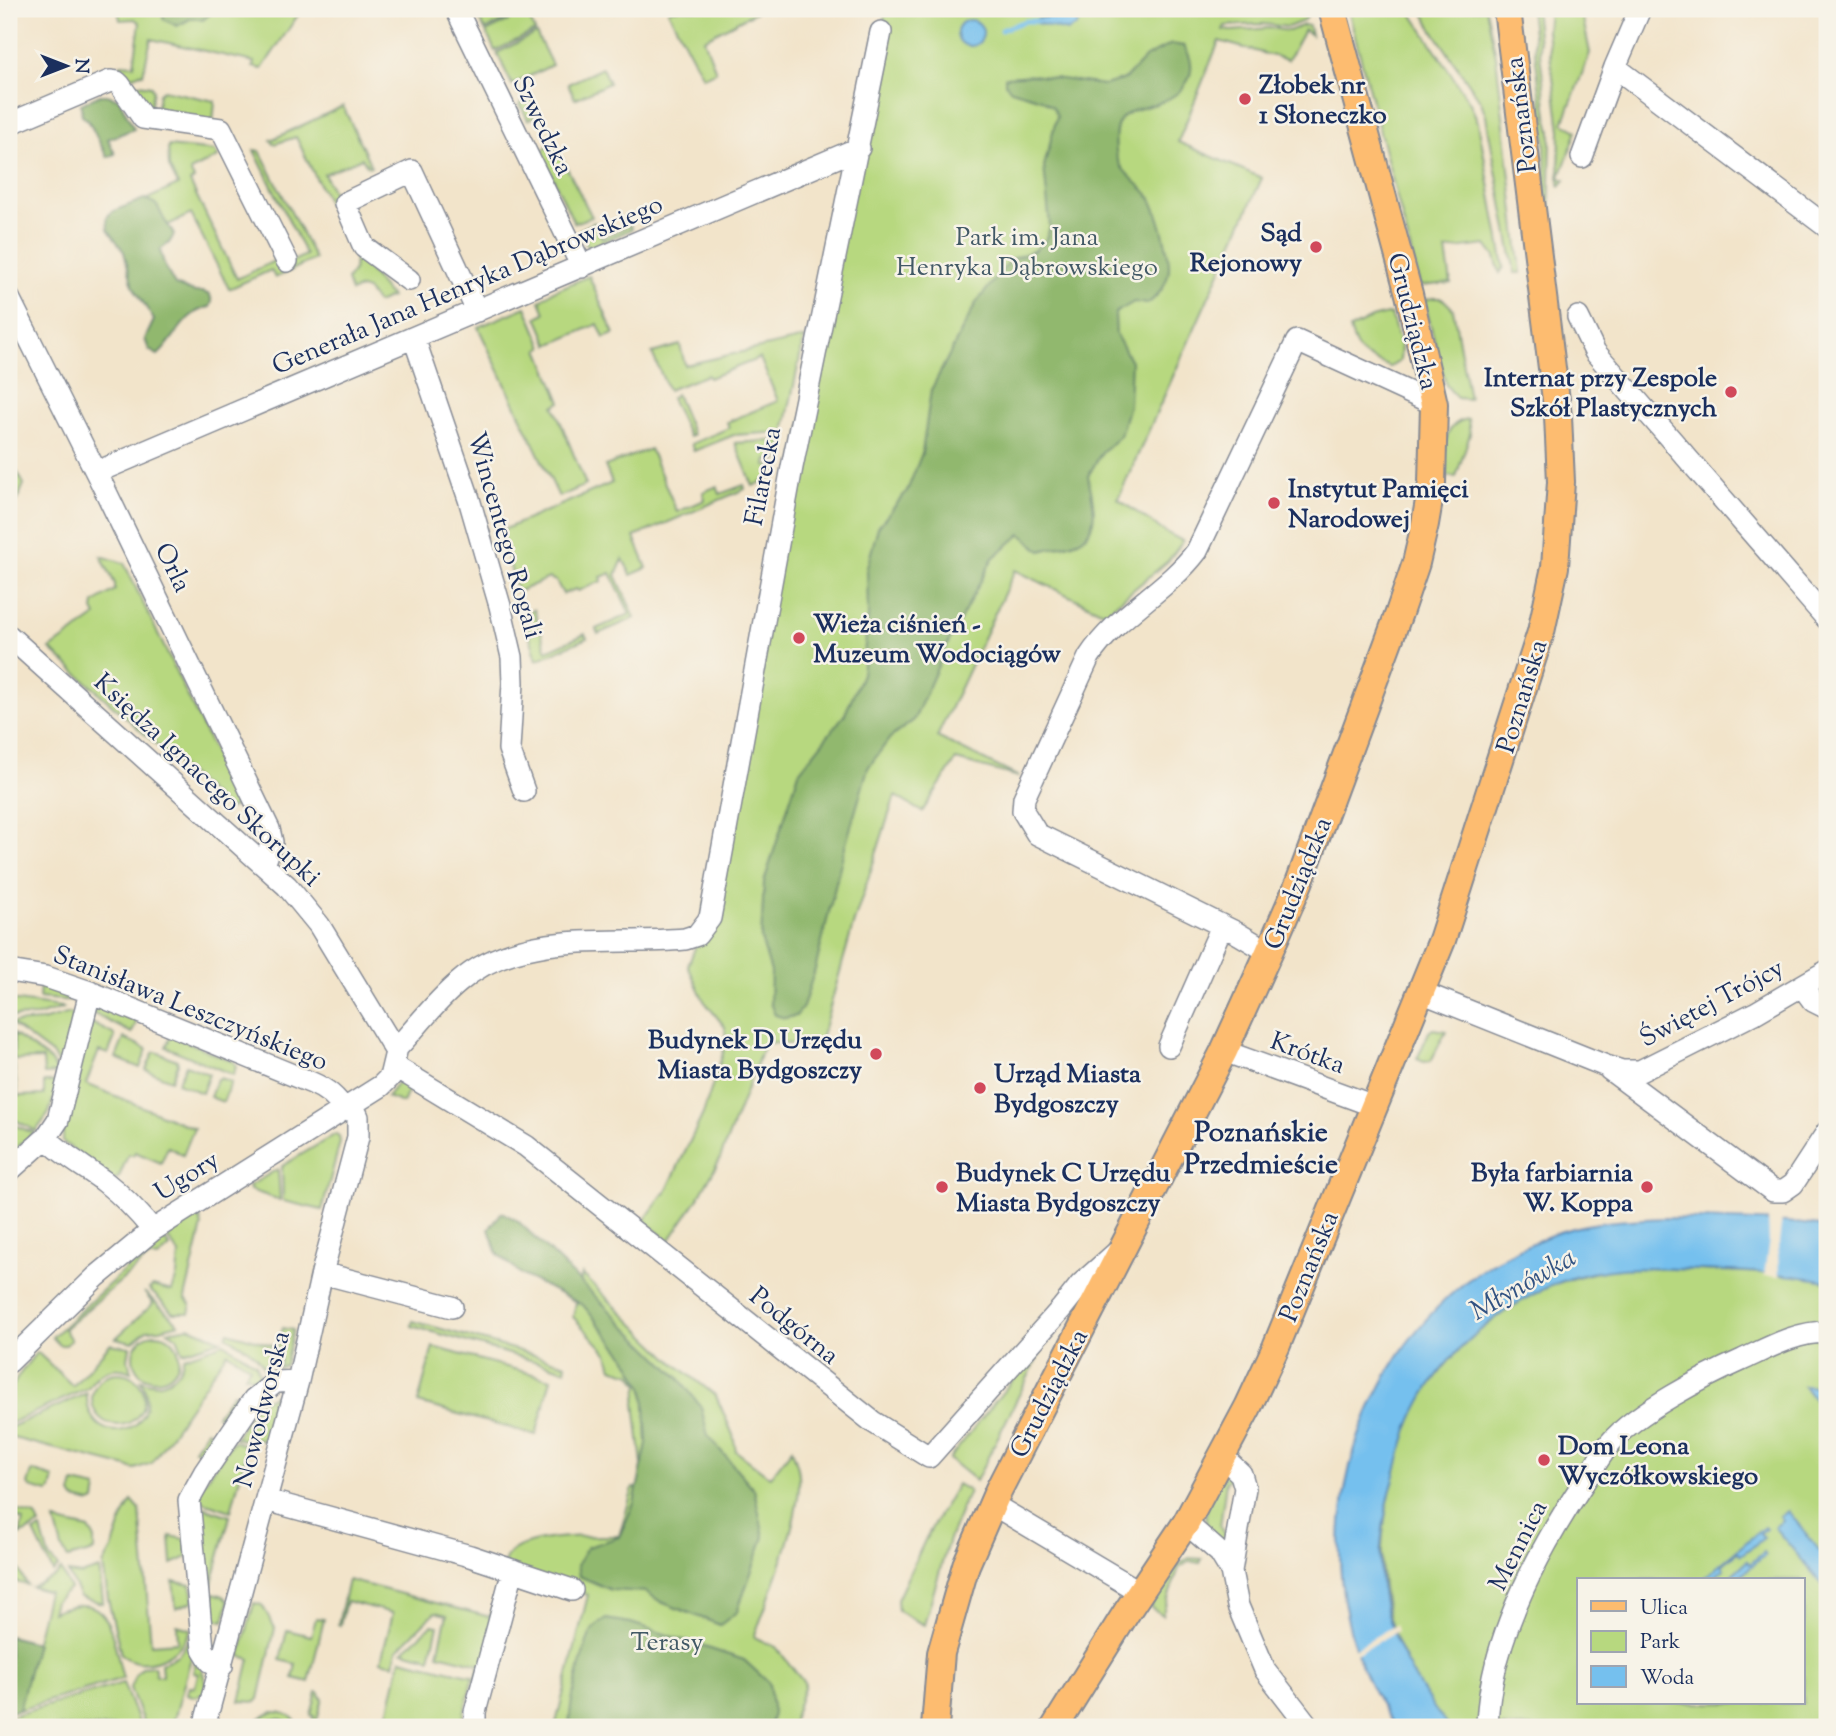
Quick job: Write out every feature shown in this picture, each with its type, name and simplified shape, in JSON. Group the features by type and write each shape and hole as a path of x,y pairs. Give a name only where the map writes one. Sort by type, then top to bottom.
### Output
{"main road":[{"name":"Grudziądzka","path":"936,1721 941,1653 965,1565 992,1504 1224,1051 1269,952 1332,796 1416,563 1432,483 1434,404 1409,294 1332,9"},
{"name":"Poznańska","path":"1055,1727 1186,1523 1223,1457 1276,1347 1442,940 1541,632 1555,567 1561,482 1558,416 1507,9"}],"street":[{"name":"Szwedzka","path":"456,9 582,267"},
{"path":"1582,157 1615,67 1640,9"},
{"name":"Filarecka","path":"703,930 713,905 792,467 881,32"},
{"path":"1615,67 1827,227"},
{"path":"9,124 110,81 117,82 143,118 221,130 287,261"},
{"name":"Generała Jana Henryka Dąbrowskiego","path":"97,472 859,148"},
{"path":"409,280 364,247 345,203 412,171 477,312"},
{"name":"Orla","path":"9,298 97,472 269,829 272,842 264,865"},
{"path":"1578,317 1595,352 1827,619"},
{"name":"Wincentego Rogali","path":"414,338 469,499 500,606 512,657 509,749 524,791"},
{"path":"1269,952 1037,834 1023,811 1024,797 1088,657 1100,640 1177,575 1197,551 1297,341 1434,404"},
{"name":"Księdza Ignacego Skorupki","path":"9,636 287,886 319,925 395,1058"},
{"path":"1169,1046 1222,926"},
{"name":"Ugory","path":"9,1362 96,1277 153,1230 382,1086 390,1077 395,1058 457,983 477,968 503,954 555,944 685,939 703,930"},
{"name":"Stanisława Leszczyńskiego","path":"9,971 54,979 90,992 320,1087 347,1107"},
{"name":"Świętej Trójcy","path":"1421,992 1606,1066 1622,1071 1640,1071 1755,1013 1827,971"},
{"path":"1802,986 1813,1001 1827,1007"},
{"path":"9,1171 46,1138 58,1120 90,992"},
{"name":"Krótka","path":"1224,1051 1374,1106"},
{"name":"Podgórna","path":"395,1058 526,1146 873,1422 929,1457 1081,1284 1124,1246"},
{"path":"1606,1066 1773,1191 1783,1191 1793,1184 1827,1132"},
{"name":"Nowodworska","path":"204,1727 298,1381 322,1273 358,1137 358,1117 347,1107"},
{"path":"46,1138 62,1154 104,1181 134,1208 153,1230"},
{"path":"322,1273 452,1307"},
{"name":"Mennica","path":"1487,1727 1492,1681 1524,1588 1572,1500 1611,1441 1664,1402 1718,1370 1795,1336 1827,1332"},
{"path":"222,1666 211,1662 203,1649 189,1500 254,1399 276,1382 298,1381"},
{"path":"1223,1457 1241,1474 1245,1488 1231,1571"},
{"path":"266,1500 513,1570 572,1590"},
{"path":"992,1504 1140,1592"},
{"path":"1186,1523 1220,1553 1231,1571 1241,1616 1260,1661 1282,1695 1309,1727"},
{"path":"475,1727 475,1712 513,1570"}],"green space":[{"path":"118,9 302,9 262,69 253,67 254,62 151,39 143,74 120,82 121,64 134,65 140,23 135,19 120,20"},
{"path":"164,9 216,9 203,20 192,18 177,26 163,19"},
{"path":"474,9 524,9 525,10 485,30"},
{"path":"761,9 704,39 716,72 703,77 668,11"},
{"name":"Park im. Jana Henryka Dąbrowskiego","path":"886,9 1304,9 1307,17 1288,27 1263,24 1225,26 1223,30 1270,28 1289,31 1304,25 1309,26 1311,35 1304,30 1288,60 1219,41 1178,142 1262,178 1118,499 1165,532 1183,541 1168,561 1105,613 1015,570 937,737 1019,777 956,760 922,812 895,796 854,922 819,1046 765,1042 719,1161 669,1241 644,1221 665,1194 703,1114 726,1044 725,1027 704,1001 688,966 698,940"},
{"path":"1348,9 1409,9 1470,103 1478,122 1504,267 1500,273 1495,257 1486,245 1446,250 1451,283 1420,286"},
{"path":"1422,9 1486,9 1496,56 1521,273 1515,273 1486,116 1481,102 1432,29"},
{"path":"1530,9 1535,9 1551,132 1549,232 1546,231 1545,134"},
{"path":"1549,9 1581,9 1590,53 1563,123 1577,131 1560,177 1565,180 1560,186 1559,184 1560,130 1547,31"},
{"path":"526,12 535,31 495,51 486,32"},
{"path":"536,33 552,65 512,85 497,53"},
{"path":"1171,44 1184,46 1189,55 1191,72 1188,80 1169,99 1128,113 1118,123 1116,132 1117,158 1129,176 1150,197 1166,243 1169,269 1159,294 1151,301 1147,304 1134,302 1115,313 1116,335 1131,361 1129,405 1120,436 1102,452 1088,476 1094,511 1091,527 1080,540 1041,551 1021,534 993,558 949,641 914,720 890,738 868,768 803,1007 796,1016 785,1018 775,1015 770,1003 771,972 761,939 764,882 799,772 845,714 862,674 868,616 867,567 878,527 907,491 922,453 931,390 976,303 1011,259 1033,251 1045,241 1050,227 1044,166 1057,116 1053,107 1041,99 1011,90 1005,83 1005,77 1033,75 1104,85 1125,79 1146,57"},
{"path":"602,68 609,83 575,99 568,84"},
{"path":"139,84 151,86 153,90 150,112 132,87"},
{"path":"163,90 215,101 213,123 156,115 159,93"},
{"path":"100,95 119,99 134,129 108,139 115,154 107,157 88,120 82,116 81,104"},
{"path":"531,97 539,114 528,120 520,104"},
{"path":"343,106 371,166 368,167 362,158 324,174 370,272 391,297 377,303 367,290 361,288 351,292 347,280 354,270 355,258 296,137 274,144 271,140"},
{"path":"553,141 592,217 574,223 541,152"},
{"path":"168,146 215,151 218,157 190,171 194,179 190,182 237,279 276,260 280,267 306,255 254,150 260,151 315,259 275,278 271,270 229,289 191,214 168,225 145,200 178,185 169,167"},
{"path":"144,199 157,206 174,235 160,250 165,267 175,285 210,295 212,302 210,307 193,314 158,355 149,350 145,339 154,320 133,286 124,252 108,229 107,217 113,211"},
{"path":"594,222 602,238 630,225 632,229 589,248 579,230"},
{"path":"589,276 614,334 604,338 598,324 549,345 537,317 545,313 540,301 551,292"},
{"path":"1442,298 1453,309 1469,399 1457,398 1446,385 1424,300"},
{"path":"526,307 543,347 539,349 561,402 554,406 586,485 559,497 478,327"},
{"path":"1387,314 1391,315 1401,347 1400,361 1390,367 1364,355 1356,346 1350,329"},
{"path":"804,338 784,432 734,435 694,451 691,444 729,428 727,422 778,401 760,358 709,378 707,375 668,390 652,353 680,345 685,365"},
{"path":"676,394 693,435 689,437 671,398"},
{"path":"1468,419 1470,434 1456,477 1445,476 1448,433 1459,422"},
{"path":"783,440 778,460 767,459 766,466 777,468 775,476 753,486 735,443"},
{"path":"650,449 677,512 705,500 703,492 717,486 720,494 744,485 745,489 634,537 647,568 631,575 623,559 616,575 635,618 598,634 596,629 630,614 611,573 601,577 602,581 578,591 576,589 563,594 556,581 549,578 517,592 500,528 505,529 612,483 605,466"},
{"path":"9,450 15,461 12,463 24,484 17,501 9,494"},
{"path":"101,556 124,563 237,799 236,806 228,809 50,649 96,616 94,603 115,590 115,584"},
{"path":"534,609 547,651 585,634 587,638 537,660 523,613"},
{"path":"40,986 72,997 75,1001 39,998"},
{"path":"9,1000 63,1008 38,1016 9,1017"},
{"path":"100,1006 135,1020 132,1033 90,1012"},
{"path":"70,1013 74,1016 61,1070 53,1055 10,1023 42,1021"},
{"path":"90,1022 115,1037 108,1054 99,1051 86,1084 194,1128 183,1155 168,1147 161,1163 135,1152 128,1155 119,1177 114,1180 63,1142 63,1119"},
{"path":"1433,1029 1446,1031 1431,1061 1424,1062 1417,1059 1429,1032"},
{"path":"9,1031 50,1060 58,1073 44,1074 43,1059 14,1060 14,1036 9,1036"},
{"path":"171,1035 234,1062 236,1067 233,1075 166,1047"},
{"path":"124,1038 147,1049 140,1068 116,1058"},
{"path":"153,1053 177,1060 178,1064 171,1080 146,1070"},
{"path":"9,1063 14,1063 18,1096 44,1095 44,1082 58,1082 49,1113 36,1131 9,1117"},
{"path":"186,1065 209,1074 202,1093 177,1083"},
{"path":"217,1079 231,1082 223,1102 210,1097"},
{"path":"400,1080 411,1084 403,1103 387,1097"},
{"path":"9,1123 34,1133 14,1150 9,1141"},
{"path":"336,1134 340,1142 322,1210 283,1201 282,1166"},
{"path":"278,1169 280,1200 250,1190 249,1186"},
{"path":"502,1212 518,1221 678,1377 701,1407 708,1436 754,1489 764,1537 737,1612 720,1625 661,1602 646,1592 611,1590 579,1576 577,1565 587,1547 619,1537 634,1503 647,1443 644,1389 626,1357 583,1305 522,1275 497,1253 489,1229"},
{"path":"199,1215 202,1226 185,1298 191,1305 189,1313 173,1313 149,1289 153,1286 172,1291 179,1254 167,1237"},
{"path":"164,1239 170,1247 158,1258 149,1257 64,1329 71,1340 66,1345 60,1345 52,1337 129,1266"},
{"path":"1623,1267 1790,1274 1827,1281 1827,1387 1804,1386 1827,1415 1827,1727 1448,1727 1408,1666 1386,1606 1382,1542 1387,1507 1408,1428 1431,1384 1479,1331 1519,1302 1561,1282"},
{"name":"Terasy","path":"582,1274 673,1362 716,1396 733,1435 736,1451 770,1477 792,1449 799,1475 795,1512 783,1557 754,1637 776,1647 805,1684 791,1727 555,1727 588,1595 503,1566 506,1558 515,1549 542,1540 619,1536 633,1488 645,1491 635,1403 639,1384 632,1374 612,1368 608,1354 573,1317"},
{"path":"144,1292 179,1324 147,1330 132,1342 116,1338 153,1304"},
{"path":"413,1321 566,1364 565,1370 412,1326"},
{"path":"189,1327 221,1340 183,1352 177,1337 168,1331"},
{"path":"283,1328 293,1330 285,1365 278,1368 281,1359 274,1357"},
{"path":"228,1332 272,1345 265,1372 255,1355 226,1336"},
{"path":"156,1334 172,1341 179,1357 172,1373 156,1380 140,1373 133,1357 140,1341"},
{"path":"224,1343 256,1364 262,1381 245,1375 250,1367 227,1352 152,1463 135,1469 9,1437 9,1428 87,1393 90,1412 98,1424 110,1430 123,1430 135,1424 144,1414 146,1399 141,1380 156,1383 168,1380 178,1371 184,1357"},
{"path":"110,1344 130,1347 128,1359 131,1372 118,1369 106,1371 88,1388 9,1424 14,1385 37,1352 73,1386"},
{"path":"433,1347 551,1379 536,1435 418,1403"},
{"path":"1038,1348 1041,1351 976,1481 949,1459"},
{"path":"118,1373 128,1375 136,1381 142,1389 142,1409 136,1417 128,1423 118,1425 108,1423 100,1417 94,1409 92,1399 94,1389 100,1381 108,1375"},
{"path":"233,1393 241,1401 231,1419 217,1415"},
{"path":"274,1395 277,1397 266,1441 251,1437 249,1441 235,1438 256,1405"},
{"path":"207,1430 216,1438 208,1455 194,1449"},
{"path":"233,1441 248,1446 231,1511 193,1499"},
{"path":"32,1471 54,1478 51,1490 48,1492 30,1487 28,1484"},
{"path":"1227,1471 1231,1478 1226,1482 1220,1527 1230,1543 1228,1547 1210,1531 1206,1521 1211,1498"},
{"path":"74,1483 97,1488 95,1501 91,1503 74,1499 71,1494"},
{"path":"957,1484 969,1491 949,1539 924,1625 898,1611 897,1600 926,1538"},
{"path":"132,1501 140,1510 151,1644 178,1642 177,1625 191,1629 180,1646 161,1659 151,1662 130,1660 121,1654 103,1565"},
{"path":"193,1504 230,1516 211,1587 200,1585"},
{"path":"9,1509 36,1516 40,1525 20,1535 23,1520 9,1516"},
{"path":"55,1521 89,1529 94,1537 94,1551 68,1558 62,1548"},
{"path":"41,1529 49,1557 58,1567 53,1572 34,1532"},
{"path":"170,1536 186,1539 188,1557 172,1564"},
{"path":"1189,1558 1202,1559 1200,1563 1190,1561 1179,1568 1162,1615 1150,1607 1175,1567"},
{"path":"9,1561 15,1563 27,1585 9,1580"},
{"path":"99,1569 102,1603 80,1597 68,1573 81,1575"},
{"path":"61,1570 70,1589 55,1601 52,1612 87,1605 98,1610 111,1631 123,1678 19,1710 48,1592 32,1587 55,1576"},
{"path":"502,1570 479,1720 512,1727 467,1727 479,1664 438,1654 447,1615 435,1612 397,1650 394,1664 381,1661 393,1613 346,1601 340,1625 338,1624 348,1580 490,1617"},
{"path":"173,1581 191,1585 193,1601 176,1608"},
{"path":"214,1593 224,1596 229,1602 224,1621 208,1618"},
{"path":"254,1603 262,1605 275,1628 259,1699 256,1702 240,1701 250,1659 240,1656"},
{"path":"316,1618 324,1619 309,1682 293,1678 296,1664 280,1660 287,1630 311,1636"},
{"path":"606,1619 631,1623 744,1660 769,1683 773,1714 769,1727 570,1727 574,1693 589,1636 597,1625"},
{"path":"432,1625 438,1626 430,1658 403,1651"},
{"path":"195,1633 196,1640 172,1727 145,1727 130,1688 136,1674 143,1667 154,1666 156,1676 162,1675 161,1664 178,1655"},
{"path":"9,1636 36,1643 19,1710 9,1712"},
{"path":"198,1654 205,1681 208,1683 203,1694 196,1697 187,1694 189,1686 195,1687 198,1674 193,1672"},
{"path":"401,1659 473,1676 461,1727 449,1727 388,1713"},
{"path":"123,1683 140,1727 9,1727 9,1717"},
{"path":"317,1692 323,1698 315,1727 311,1727 314,1716 311,1715"},
{"path":"273,1712 289,1715 299,1727 289,1727 287,1722 281,1719 271,1720 268,1724 258,1722 257,1727 253,1727 260,1718"}],"water":[{"path":"1053,16 1074,17 1077,26 1067,31 1036,23 1036,19"},
{"path":"970,20 979,24 983,33 979,42 970,46 961,42 957,33 961,24"},
{"name":"Młynówka","path":"1664,1218 1787,1222 1827,1227 1827,1281 1733,1271 1647,1268 1595,1272 1539,1291 1498,1316 1461,1348 1431,1385 1411,1422 1388,1502 1380,1557 1384,1604 1397,1642 1425,1695 1448,1727 1395,1727 1365,1674 1347,1617 1340,1557 1344,1497 1358,1439 1382,1383 1415,1333 1457,1289 1489,1266 1537,1241 1576,1227"},
{"path":"1804,1386 1827,1387 1827,1415"},
{"path":"1788,1511 1827,1560 1827,1590 1774,1527 1783,1521 1780,1517"},
{"path":"1764,1527 1766,1529 1760,1534 1764,1538 1741,1555 1738,1552 1722,1565 1724,1569 1713,1578 1704,1578"},
{"path":"1764,1552 1766,1555 1737,1578 1728,1578 1747,1561 1750,1564"}],"pier":[{"path":"1768,1218 1782,1218 1778,1251 1779,1277 1764,1276 1769,1240"},
{"path":"1395,1625 1397,1631 1354,1655 1352,1650"}],"waterway":[{"path":"1001,30 1025,21 1036,21"}],"place":[{"name":"Złobek nr 1 Słoneczko","path":"1245,99"},
{"name":"Sąd Rejonowy","path":"1316,247"},
{"name":"Internat przy Zespole Szkół Plastycznych","path":"1731,392"},
{"name":"Instytut Pamięci Narodowej","path":"1274,503"},
{"name":"Wieża ciśnień - Muzeum Wodociągów","path":"799,638"},
{"name":"Budynek D Urzędu Miasta Bydgoszczy","path":"876,1054"},
{"name":"Urząd Miasta Bydgoszczy","path":"980,1088"},
{"name":"Budynek C Urzędu Miasta Bydgoszczy","path":"942,1187"},
{"name":"Była farbiarnia W. Koppa","path":"1647,1187"},
{"name":"Dom Leona Wyczółkowskiego","path":"1544,1460"}],"district":[{"name":"Poznańskie Przedmieście","path":"1261,1147"}]}
